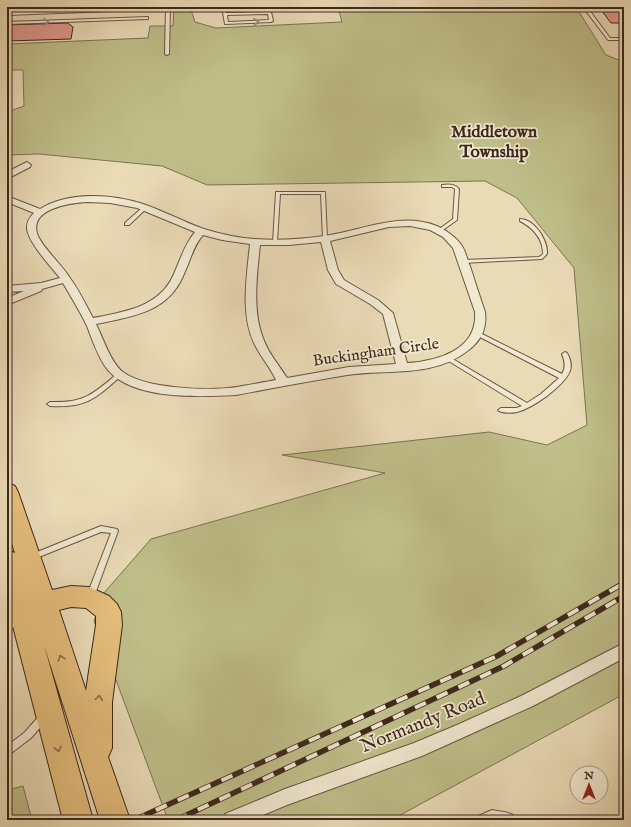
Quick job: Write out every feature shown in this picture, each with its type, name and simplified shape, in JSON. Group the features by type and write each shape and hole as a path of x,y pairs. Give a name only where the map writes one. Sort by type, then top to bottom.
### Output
{"highway":[{"path":"7,492 25,615 66,782 78,820"},
{"path":"25,615 64,597 78,596 90,598 101,604 108,613 109,625 98,707 97,734 101,778"},
{"path":"25,615 101,778 115,820"}],"street":[{"path":"7,13 163,7"},
{"path":"7,176 27,165"},
{"path":"7,199 40,212 57,204 78,199 110,200 146,208 201,231 222,237 255,242 325,239 381,225 401,223 422,224 440,231 455,243 464,262 480,312 481,322 478,334"},
{"name":"Buckingham Circle","path":"40,212 33,219 30,225 30,231 66,279 90,322 105,358 119,375 148,388 187,392 236,391 349,371 427,365 449,359 467,347 478,334"},
{"path":"90,322 145,308 167,297 177,280 193,239 201,231"},
{"path":"325,239 333,270 340,282 374,302 388,313 402,367"},
{"path":"255,242 252,267 256,336 284,383"},
{"path":"7,289 42,286 66,279"},
{"path":"7,302 42,286"},
{"name":"Normandy Road","path":"232,820 285,797 416,750 463,730 527,701 624,650"}],"lane":[{"path":"166,54 168,7"},
{"path":"224,7 226,23 271,21 270,13 225,14"},
{"path":"585,7 609,39 624,39"},
{"path":"92,10 92,20"},
{"path":"7,23 147,18"},
{"path":"440,231 455,220 457,189 455,186 444,186"},
{"path":"275,242 278,193 323,194 325,239"},
{"path":"127,224 146,208"},
{"path":"464,262 540,258 545,254 546,249 543,241 534,228 522,220"},
{"path":"478,334 562,377"},
{"path":"501,410 516,410 534,403 567,371 567,360 565,354"},
{"path":"449,359 527,406"},
{"path":"50,404 76,403 92,398 119,375"},
{"path":"18,559 101,529 115,531 90,598"},
{"path":"7,751 28,735 49,712"},
{"path":"480,820 492,814 511,818 513,820"}],"shaded area":[{"path":"174,7 190,7 195,22 216,28 342,22 338,7 576,7 606,55 624,62 624,694 391,820 168,820 94,621 103,594 151,539 385,473 282,455 489,432 547,445 587,425 574,268 517,198 485,181 207,185 162,166 39,154 7,155 7,112 24,106 23,70 7,70 7,44 148,38 150,26 173,26"},
{"path":"23,786 32,820 7,820 7,790"}],"building":[{"path":"599,7 624,7 624,23 611,23"},
{"path":"68,23 73,27 71,39 7,41 7,25"}],"railway":[{"path":"134,820 497,656 624,583"},
{"path":"176,820 504,666 624,596"}],"district":[{"name":"Middletown Township","path":"494,142"}]}
